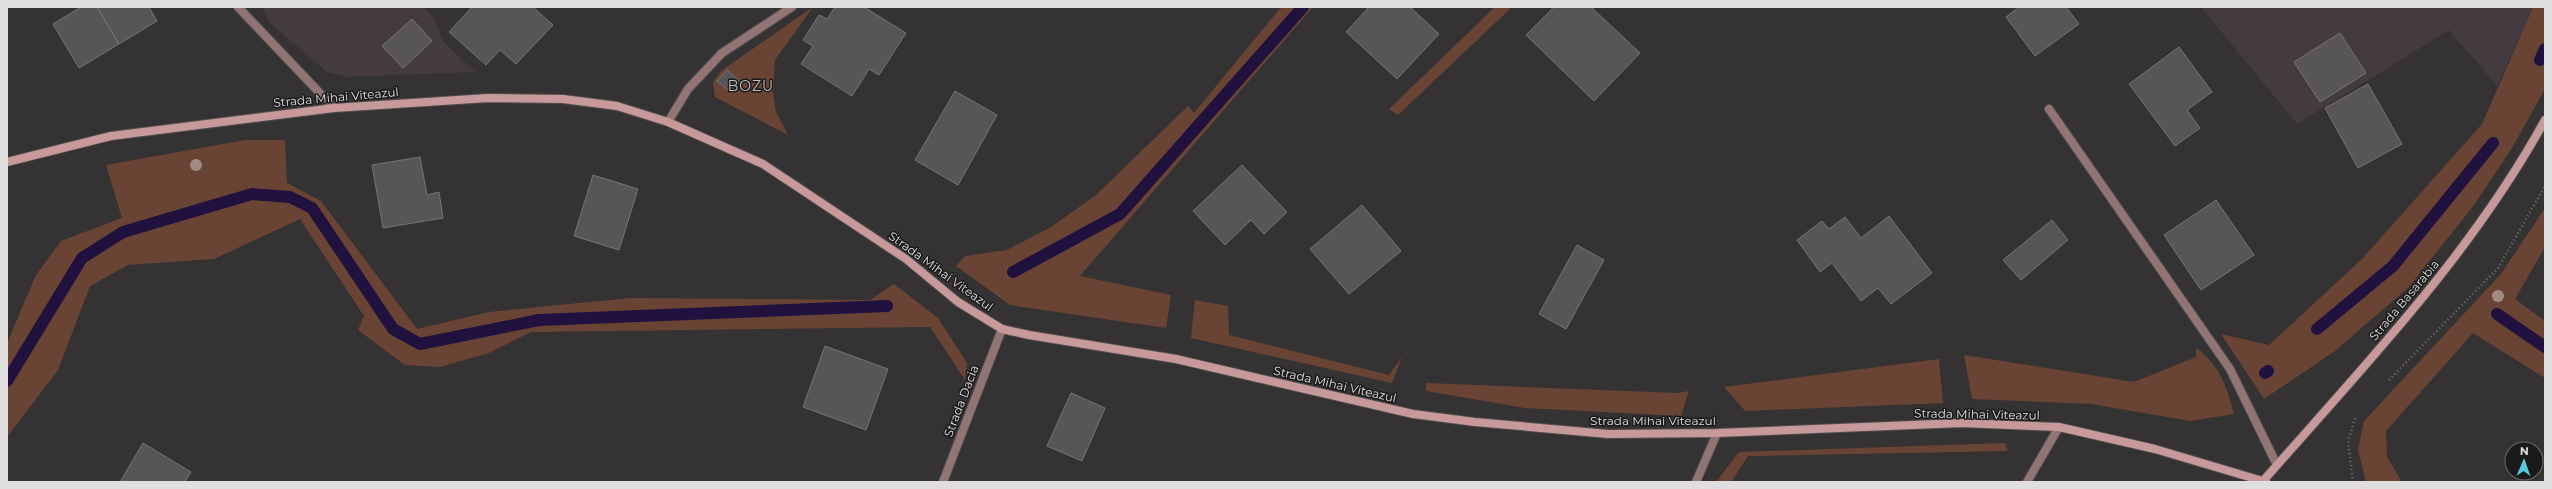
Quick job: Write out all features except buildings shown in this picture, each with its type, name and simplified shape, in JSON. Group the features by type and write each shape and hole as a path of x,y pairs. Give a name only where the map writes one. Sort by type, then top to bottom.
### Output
{"street":[{"path":"238,7 334,108"},
{"path":"668,122 688,89 706,68 722,53 792,7"},
{"name":"Strada Mihai Viteazul","path":"7,162 111,136 334,108 488,98 563,99 617,106 668,122 763,164 906,259 958,302 1002,329 1176,359 1413,414 1608,434 1718,433 1961,423 2060,427 2155,448 2264,481"},
{"path":"2049,109 2230,369 2277,465"},
{"name":"Strada Basarabia","path":"2264,481 2411,313 2478,228 2527,154 2545,120"},
{"name":"Strada Dacia","path":"943,482 1002,329"},
{"path":"2027,482 2060,427"},
{"path":"1696,482 1718,433"}],"path":[{"path":"2384,385 2498,268 2545,186"},
{"path":"2353,482 2348,441 2357,413"}],"shaded area":[{"path":"262,7 424,7 435,20 443,41 475,72 346,77 327,72 270,23"},
{"path":"813,7 775,60 773,92 776,112 788,135 715,97 713,82 721,71"},
{"path":"1281,7 1313,7 1080,276 1171,295 1166,328 1010,305 956,266 965,256 1007,250 1051,227 1096,195 1188,106 1194,113"},
{"path":"1495,7 1512,7 1398,115 1389,109"},
{"path":"2201,7 2533,7 2497,86 2449,30 2297,124"},
{"path":"2533,7 2545,7 2545,89 2512,148 2474,205 2409,287 2335,351 2264,399 2221,334 2269,345 2362,259 2482,124"},
{"path":"245,140 285,140 287,183 321,201 417,329 489,312 630,298 870,300 894,284 938,318 967,363 965,380 930,327 531,332 489,353 440,367 405,365 358,330 364,316 300,219 214,259 128,265 90,286 58,370 7,437 7,343 36,275 61,241 122,218 106,165"},
{"path":"2545,208 2545,247 2515,299 2545,321 2545,378 2473,333 2386,431 2387,457 2402,482 2366,482 2358,450 2364,421 2501,274"},
{"path":"1195,300 1228,306 1229,335 1389,375 1402,357 1392,383 1191,338"},
{"path":"2196,348 2211,361 2221,377 2234,414 2191,421 2091,404 1972,399 1964,355 2134,382 2196,357"},
{"path":"1939,359 1943,403 1745,411 1724,387"},
{"path":"1426,383 1677,393 1689,391 1681,416 1525,408 1426,391"},
{"path":"2005,443 2008,451 1748,456 1731,482 1716,482 1739,452"}],"waterway":[{"path":"1013,272 1120,214 1303,7"},
{"path":"2540,60 2545,49"},
{"path":"2317,329 2393,266 2493,143"},
{"path":"7,381 82,258 123,232 252,194 290,197 312,208 393,329 420,344 539,320 887,306"},
{"path":"2497,314 2545,347"}],"district":[{"name":"BOZU","path":"751,86"}]}
